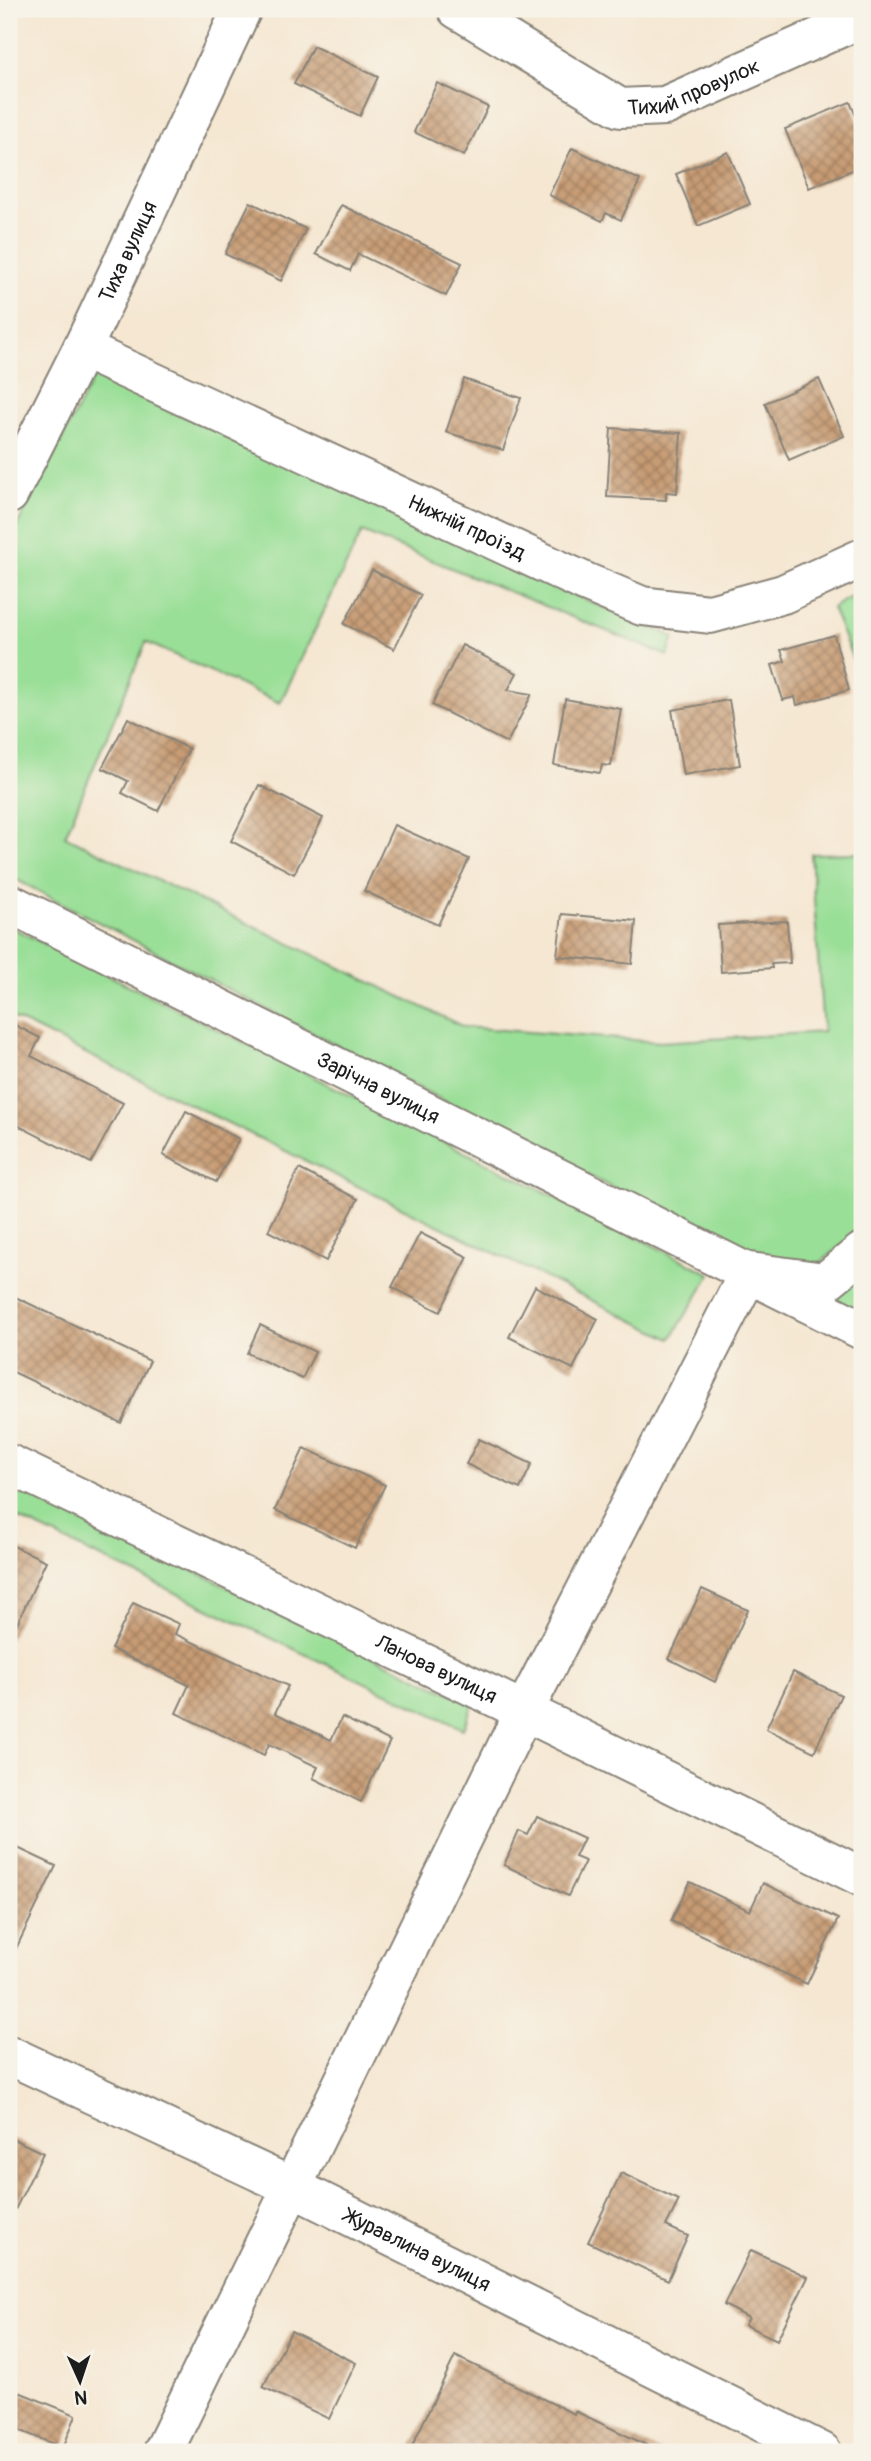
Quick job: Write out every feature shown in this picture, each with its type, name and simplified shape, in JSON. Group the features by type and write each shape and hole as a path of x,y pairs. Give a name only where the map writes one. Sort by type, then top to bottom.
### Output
{"street":[{"name":"Тиха вулиця","path":"9,494 82,349 242,9"},
{"name":"Тихий провулок","path":"457,9 620,108 665,106 862,18"},
{"name":"Нижній проїзд","path":"82,349 642,606 710,614 783,594 862,558"},
{"name":"Зарічна вулиця","path":"9,903 862,1330"},
{"name":"Зарічна вулиця","path":"749,1272 825,1282 862,1252"},
{"path":"163,2452 524,1711 749,1272"},
{"name":"Ланова вулиця","path":"9,1464 524,1711 862,1877"},
{"name":"Журавлина вулиця","path":"9,2055 292,2187 822,2452"}],"green space":[{"path":"95,375 579,597 674,637 668,656 362,532 280,703 146,642 65,836 464,1027 660,1042 823,1032 811,854 862,853 862,1229 819,1264 742,1255 9,876 9,541"},
{"path":"854,595 862,612 862,681 832,608"},
{"path":"9,926 711,1274 671,1339 9,1016"},
{"path":"862,1277 862,1314 832,1300"},
{"path":"9,1483 473,1704 463,1729 9,1514"}],"building":[{"path":"313,46 378,77 360,116 294,84"},
{"path":"437,83 488,107 464,156 414,132"},
{"path":"850,102 862,130 862,166 809,188 785,129"},
{"path":"572,148 640,180 621,220 606,213 602,221 549,195"},
{"path":"728,152 750,204 698,226 676,174"},
{"path":"250,202 306,229 281,281 225,254"},
{"path":"341,205 462,263 446,296 358,254 350,271 316,254"},
{"path":"464,379 521,398 503,450 446,432"},
{"path":"819,379 844,436 789,460 765,403"},
{"path":"611,428 681,433 677,493 666,492 666,500 607,497"},
{"path":"372,570 421,595 394,649 344,624"},
{"path":"834,635 849,690 797,705 795,697 783,700 772,665 785,661 781,650"},
{"path":"462,645 517,673 508,690 532,694 507,743 432,705"},
{"path":"565,699 621,709 611,766 602,765 600,773 554,765"},
{"path":"729,700 740,765 683,775 672,710"},
{"path":"128,718 189,749 158,811 122,793 128,781 102,768"},
{"path":"259,785 323,818 294,874 231,841"},
{"path":"394,825 469,859 438,925 364,891"},
{"path":"562,914 636,921 632,964 557,956"},
{"path":"787,921 790,963 771,964 772,968 721,972 718,925"},
{"path":"9,1022 40,1038 31,1056 123,1103 91,1163 9,1121"},
{"path":"186,1111 239,1139 216,1182 163,1155"},
{"path":"299,1169 358,1199 326,1261 268,1231"},
{"path":"420,1233 468,1257 440,1312 392,1287"},
{"path":"535,1286 598,1319 573,1369 509,1337"},
{"path":"9,1294 150,1361 121,1423 9,1370"},
{"path":"260,1325 315,1352 302,1379 247,1353"},
{"path":"479,1439 532,1464 520,1489 466,1464"},
{"path":"304,1448 385,1485 355,1548 275,1510"},
{"path":"9,1544 46,1561 9,1641"},
{"path":"702,1589 748,1610 715,1682 669,1659"},
{"path":"133,1603 179,1624 175,1634 288,1686 275,1713 331,1740 342,1717 390,1741 361,1802 313,1778 318,1767 269,1744 264,1755 176,1713 189,1685 111,1649"},
{"path":"793,1672 841,1695 814,1752 766,1729"},
{"path":"537,1816 584,1838 575,1857 585,1861 568,1896 504,1865 519,1831 528,1835"},
{"path":"9,1844 56,1866 9,1963"},
{"path":"690,1882 750,1911 763,1883 838,1919 807,1984 671,1921"},
{"path":"9,2137 43,2153 9,2222"},
{"path":"621,2173 679,2200 666,2226 688,2236 668,2280 588,2242"},
{"path":"751,2250 808,2277 777,2340 745,2325 749,2318 724,2305"},
{"path":"291,2331 356,2363 329,2419 263,2387"},
{"path":"455,2356 574,2414 575,2411 661,2452 409,2452"},
{"path":"9,2388 76,2415 63,2448 9,2426"}]}
